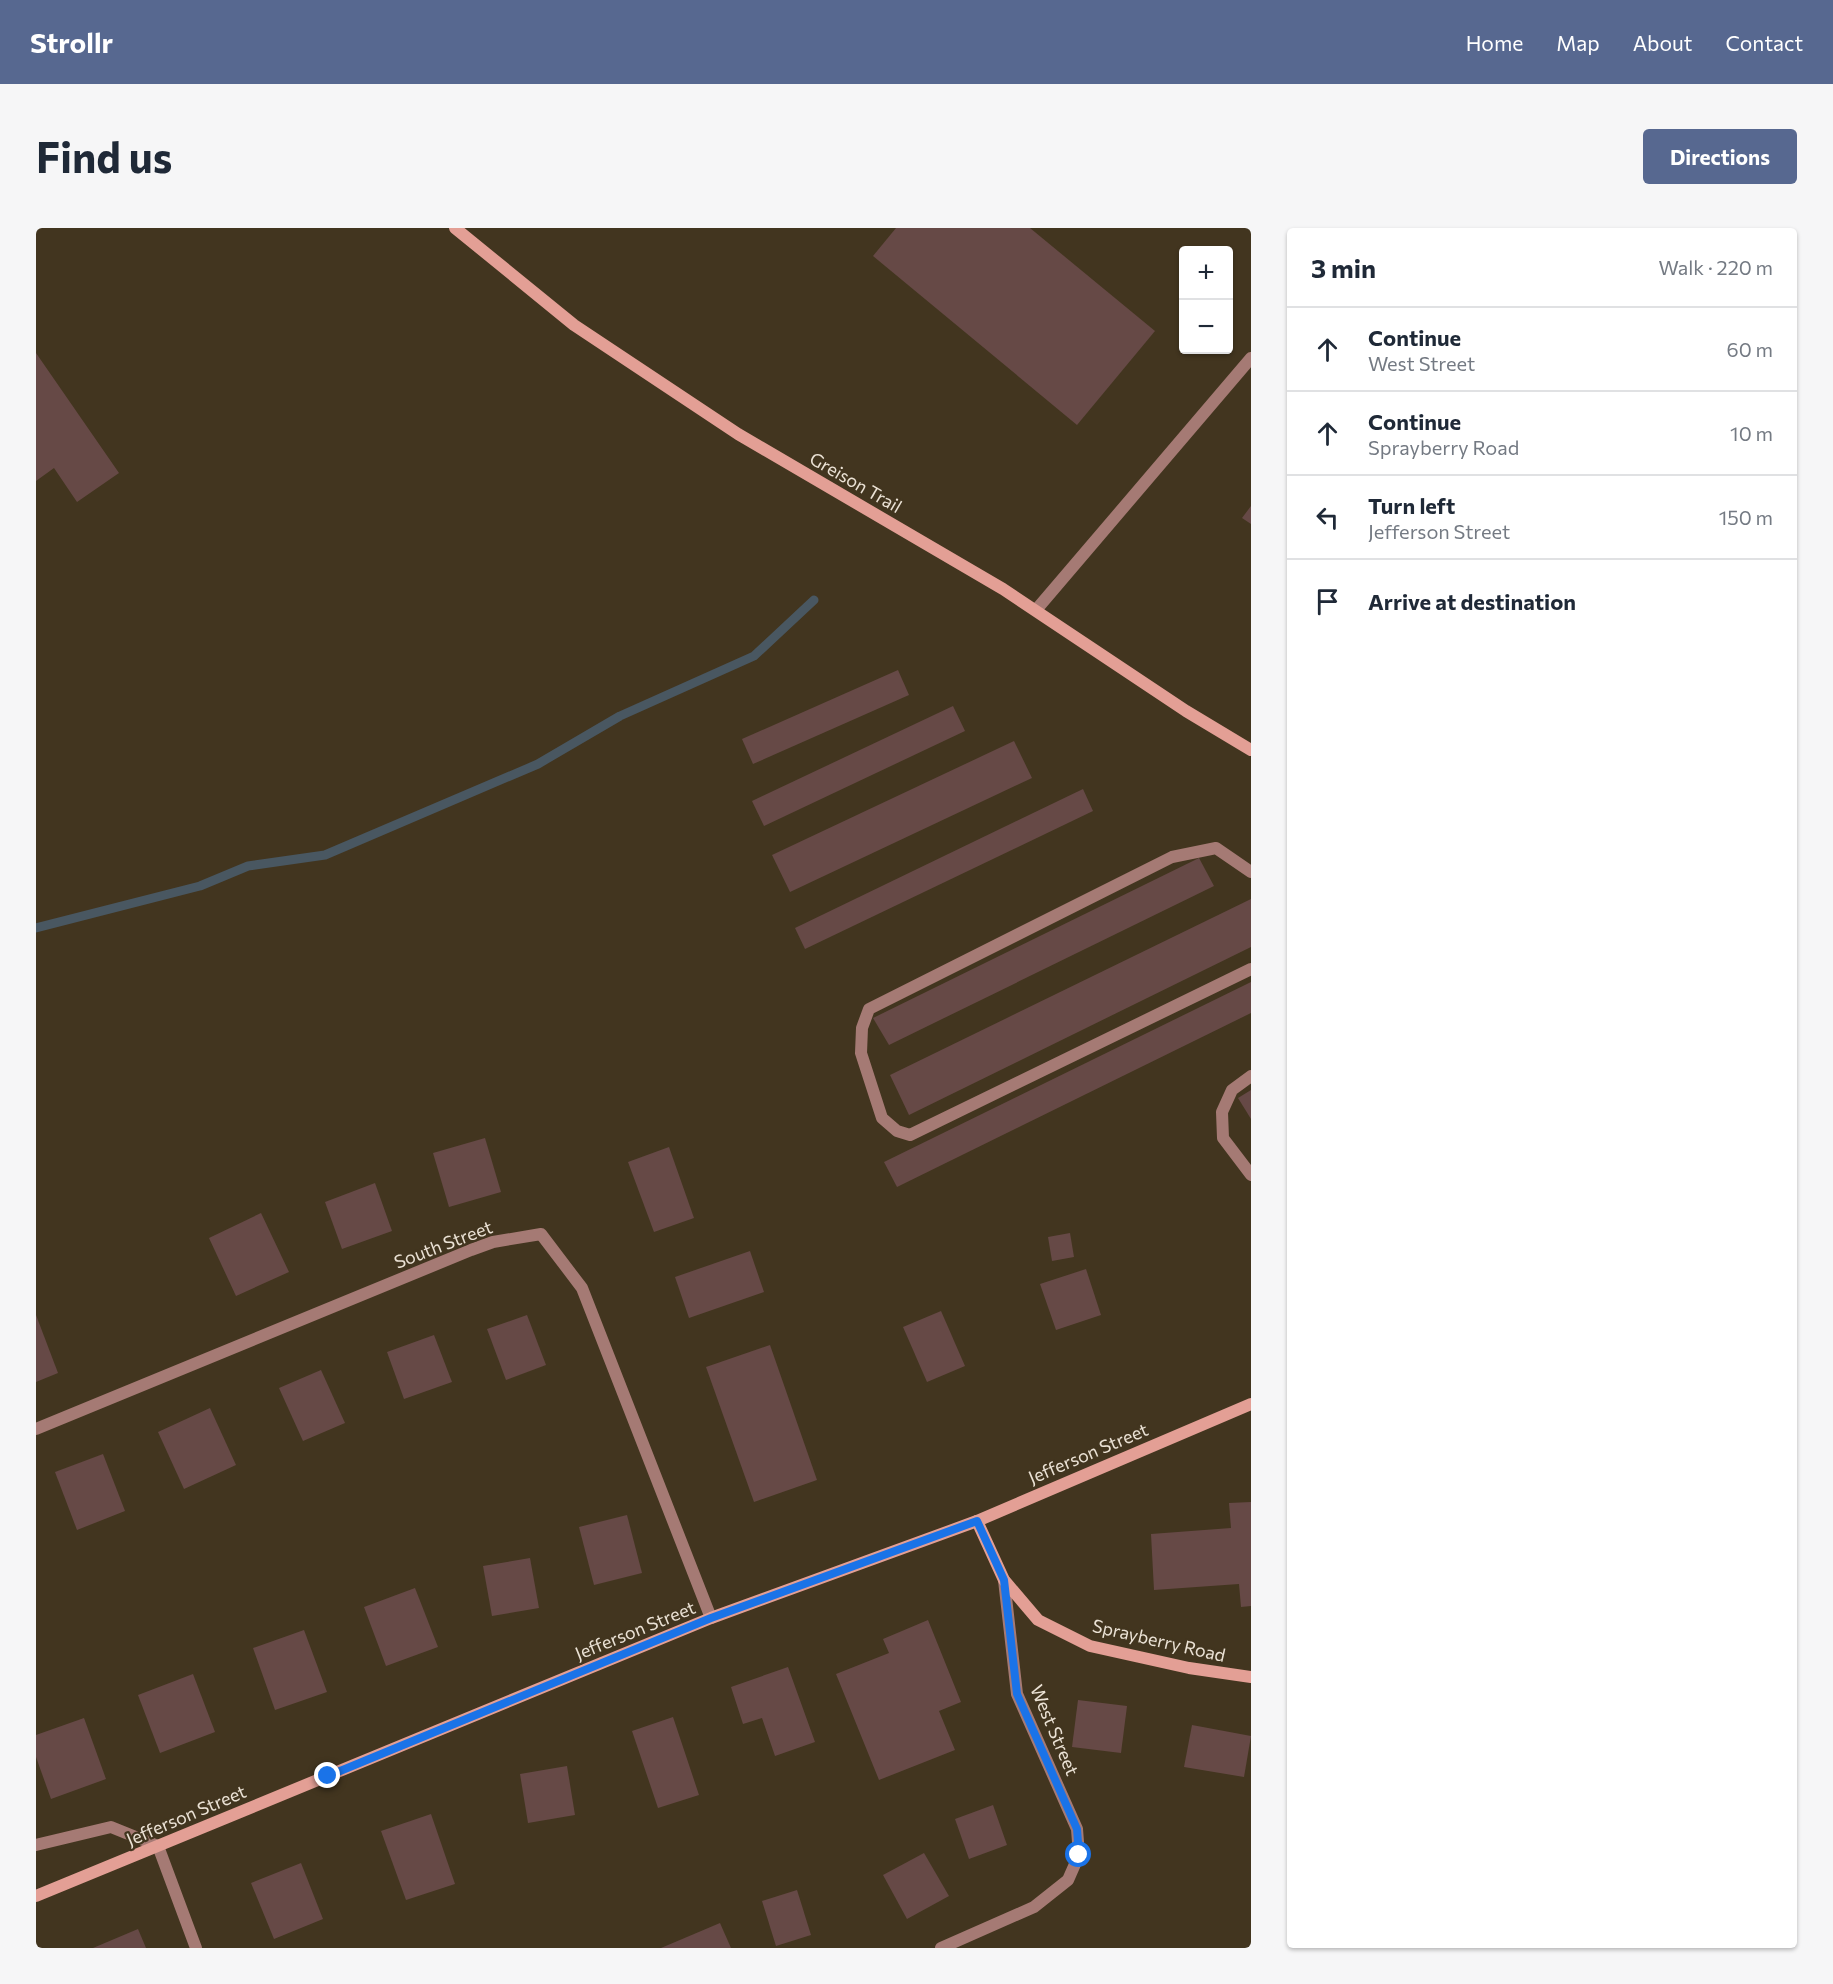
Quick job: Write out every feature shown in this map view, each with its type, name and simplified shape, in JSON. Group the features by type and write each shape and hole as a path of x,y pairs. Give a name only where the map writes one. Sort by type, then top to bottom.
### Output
{"street":[{"name":"Greison Trail","path":"455,228 574,325 738,434 1036,610 1186,711 1251,750"},
{"path":"1036,610 1251,358"},
{"path":"1251,872 1216,848 1172,857 869,1009 862,1028 861,1053 882,1118 897,1131 910,1135 1251,969"},
{"path":"1251,1076 1232,1090 1222,1112 1223,1138 1251,1175"},
{"name":"South Street","path":"36,1429 471,1250 493,1242 540,1234 582,1288 711,1618"},
{"name":"Jefferson Street","path":"36,1896 711,1618 977,1521 1251,1404"},
{"name":"Sprayberry Road","path":"977,1521 1004,1580 1038,1620 1090,1646 1190,1668 1251,1677"},
{"name":"West Street","path":"941,1948 1034,1907 1068,1880 1079,1855 1077,1829 1017,1694 1004,1580"},
{"path":"36,1845 111,1827 158,1846 195,1948"}],"building":[{"path":"896,228 1030,228 1155,331 1077,425 873,256"},
{"path":"36,353 119,473 77,502 54,468 36,481"},
{"path":"1251,506 1251,524 1242,518"},
{"path":"898,670 909,695 753,764 742,739"},
{"path":"953,706 965,731 764,826 752,801"},
{"path":"1014,741 1032,778 790,892 772,855"},
{"path":"1083,789 1093,811 805,949 795,928"},
{"path":"1199,858 1214,886 889,1045 873,1018"},
{"path":"1251,899 1251,947 909,1115 890,1075"},
{"path":"1251,982 1251,1013 897,1187 884,1162"},
{"path":"1251,1090 1251,1119 1238,1098"},
{"path":"485,1138 501,1192 449,1207 433,1153"},
{"path":"669,1147 694,1218 654,1232 628,1162"},
{"path":"375,1183 392,1231 342,1249 325,1202"},
{"path":"261,1213 289,1272 236,1296 209,1238"},
{"path":"1070,1233 1074,1257 1052,1261 1048,1237"},
{"path":"750,1251 764,1292 689,1318 675,1277"},
{"path":"1086,1269 1101,1315 1056,1330 1040,1284"},
{"path":"941,1311 965,1366 927,1382 903,1327"},
{"path":"36,1315 58,1373 36,1382"},
{"path":"527,1315 546,1365 506,1380 487,1329"},
{"path":"434,1335 452,1382 404,1399 387,1352"},
{"path":"770,1345 817,1480 754,1502 706,1367"},
{"path":"321,1370 345,1423 303,1441 279,1388"},
{"path":"210,1408 236,1465 184,1489 158,1432"},
{"path":"103,1454 125,1511 77,1530 55,1472"},
{"path":"1251,1502 1251,1606 1241,1607 1239,1584 1154,1590 1151,1534 1231,1528 1229,1503"},
{"path":"627,1515 642,1573 594,1585 579,1527"},
{"path":"530,1558 539,1608 492,1616 483,1566"},
{"path":"415,1588 438,1647 386,1666 364,1607"},
{"path":"928,1620 961,1702 939,1711 955,1750 879,1780 836,1674 889,1653 883,1639"},
{"path":"304,1630 327,1692 275,1710 253,1648"},
{"path":"788,1667 815,1742 775,1756 762,1718 743,1724 731,1687"},
{"path":"193,1674 215,1732 160,1753 138,1695"},
{"path":"1078,1700 1127,1706 1121,1753 1072,1747"},
{"path":"673,1717 699,1795 658,1808 632,1731"},
{"path":"84,1718 106,1779 51,1799 36,1757 36,1735"},
{"path":"1192,1725 1251,1736 1244,1777 1184,1767"},
{"path":"567,1766 575,1815 528,1823 520,1774"},
{"path":"993,1805 1007,1845 969,1859 955,1819"},
{"path":"431,1814 455,1884 406,1900 381,1831"},
{"path":"924,1853 949,1896 907,1919 883,1875"},
{"path":"301,1863 323,1919 274,1939 251,1883"},
{"path":"797,1890 811,1935 776,1946 762,1901"},
{"path":"720,1923 731,1948 661,1948"},
{"path":"138,1929 146,1948 93,1948"}],"waterway":[{"path":"36,928 200,886 248,866 325,855 538,764 620,716 754,656 814,600"}],"route":[{"path":"328,1776 711,1618 977,1521 1004,1580 1017,1694 1047,1764 1062,1790 1077,1829 1079,1855"}]}
